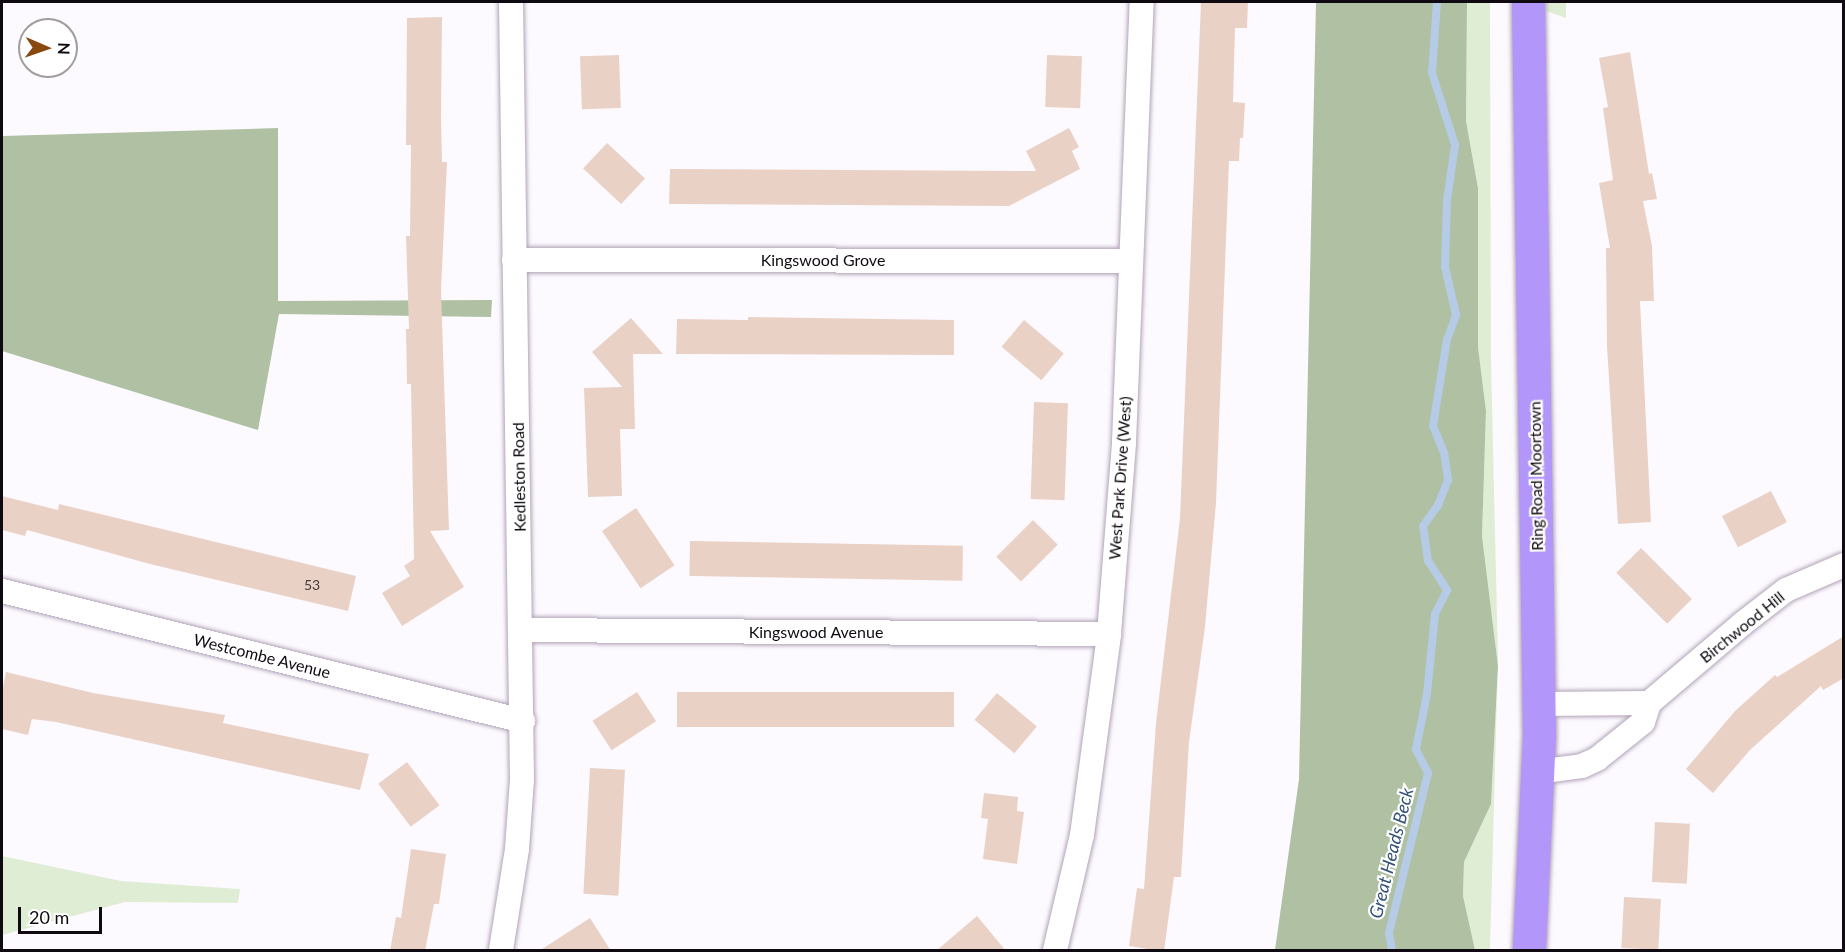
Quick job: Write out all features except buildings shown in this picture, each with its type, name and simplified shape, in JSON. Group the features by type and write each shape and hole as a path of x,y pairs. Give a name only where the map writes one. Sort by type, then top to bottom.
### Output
{"highway":[{"name":"Ring Road Moortown","path":"1528,2 1538,704 1529,951"}],"street":[{"name":"Kedleston Road","path":"501,951 517,849 523,721 511,2"},
{"name":"West Park Drive (West)","path":"1055,951 1083,835 1109,634 1124,442 1142,2"},
{"name":"Kingswood Grove","path":"514,260 1131,261"},
{"name":"Birchwood Hill","path":"1537,772 1582,766 1597,759 1643,722 1649,703 1786,590 1844,565"},
{"name":"Westcombe Avenue","path":"2,591 523,721"},
{"name":"Kingswood Avenue","path":"522,630 1109,634"},
{"path":"1538,704 1649,703"}],"green space":[{"path":"1316,2 1467,2 1466,121 1478,188 1478,347 1486,411 1482,536 1498,666 1491,804 1464,862 1463,896 1475,950 1275,950 1299,779"},
{"path":"1467,2 1490,2 1491,362 1498,665 1482,536 1486,411 1478,347 1478,188 1466,121"},
{"path":"1546,2 1566,2 1566,18 1546,11"},
{"path":"278,128 278,301 492,300 491,317 279,314 258,430 2,351 2,136"},
{"path":"1498,674 1490,950 1475,950 1463,896 1464,862 1491,804"},
{"path":"2,856 121,881 240,889 238,903 125,902 2,935"}],"waterway":[{"name":"Great Heads Beck","path":"1392,950 1389,933 1428,773 1416,749 1427,694 1435,614 1447,590 1428,561 1423,526 1438,505 1448,480 1444,453 1433,426 1447,340 1456,315 1445,267 1447,200 1455,145 1432,73 1437,2"}]}
